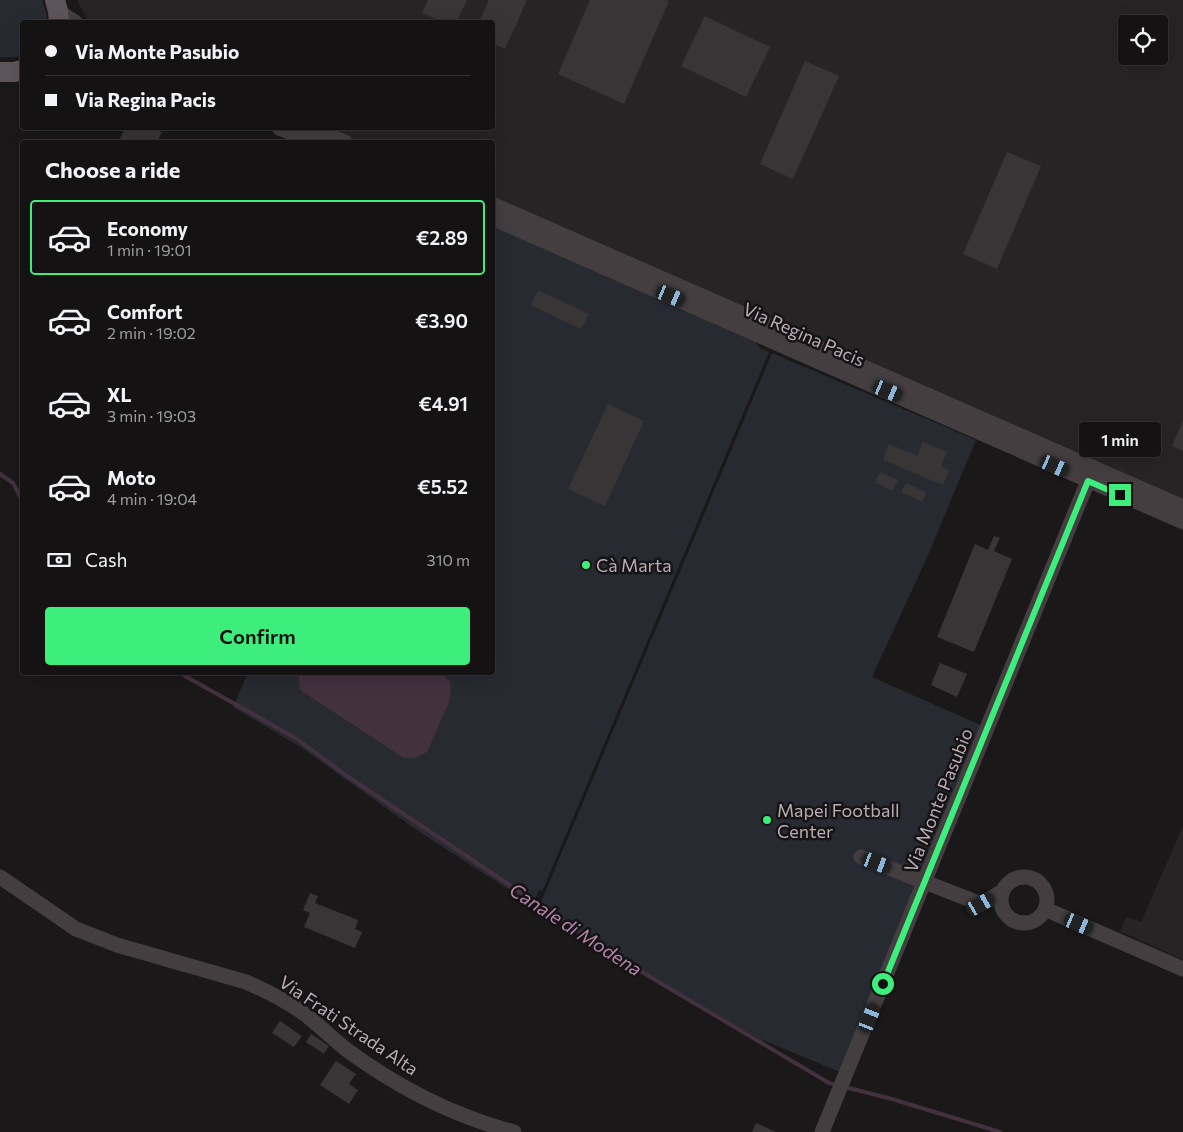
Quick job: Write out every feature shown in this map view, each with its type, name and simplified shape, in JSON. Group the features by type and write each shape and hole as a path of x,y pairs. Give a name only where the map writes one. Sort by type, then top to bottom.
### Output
{"main road":[{"path":"0,87 12,71"}],"street":[{"path":"57,7 73,20"},
{"path":"285,130 310,140"},
{"path":"314,130 340,140"},
{"name":"Via Regina Pacis","path":"495,205 1183,507"},
{"name":"Via Regina Pacis","path":"495,219 1183,522"},
{"name":"Via Monte Pasubio","path":"822,1132 1088,481"},
{"path":"862,857 981,904 1003,891"},
{"name":"Via Frati Strada Alta","path":"0,877 76,929 117,945 246,982 265,990 305,1015 346,1049 384,1075 466,1117 495,1129 514,1132"},
{"path":"1021,877 1035,880 1040,884 1047,896 1045,909 1034,921 1026,923 1011,919 1002,906 1003,891 1007,884 1021,877"},
{"path":"1045,909 1183,969"}],"shaded area":[{"path":"0,0 42,0 46,20 20,20 20,55 17,57 0,57"},
{"path":"77,0 1183,0 1183,502 495,202 495,140 352,140 327,130 495,130 495,20 87,20"},
{"name":"Cà Marta","path":"495,218 742,323 760,348 769,352 542,892 539,890 533,905 421,833 302,748 233,707 247,675 495,675"},
{"name":"Mapei Football Center","path":"772,353 976,440 929,553 872,677 994,731 852,1077 760,1039 655,982 538,909"},
{"path":"301,675 441,675 450,682 451,688 449,702 427,752 415,758 404,758 300,690 299,679"},
{"path":"1183,826 1183,960 1120,931 1126,917 1141,922"}],"building":[{"path":"428,0 467,0 458,20 438,20 422,13"},
{"path":"489,0 527,0 505,49 495,44 495,20 480,20"},
{"path":"590,0 669,1 624,104 558,74"},
{"path":"705,16 770,47 746,97 681,66"},
{"path":"805,61 839,76 793,179 760,164"},
{"path":"124,130 157,130 162,132 158,140 119,140"},
{"path":"1007,152 1041,166 997,269 963,254"},
{"path":"538,290 589,314 581,329 531,305"},
{"path":"608,404 644,421 605,506 568,489"},
{"path":"1183,420 1183,451 1172,446"},
{"path":"923,442 947,452 941,466 949,470 943,485 883,460 889,444 917,456"},
{"path":"880,472 898,480 892,491 875,482"},
{"path":"906,483 927,493 922,502 901,492"},
{"path":"994,536 1000,538 994,551 1012,559 974,652 937,637 975,544 988,550"},
{"path":"940,663 967,674 957,697 931,685"},
{"path":"310,893 318,896 315,903 358,920 355,929 362,932 355,948 304,927 310,913 303,910"},
{"path":"280,1021 302,1036 294,1047 272,1033"},
{"path":"311,1034 329,1046 324,1054 306,1042"},
{"path":"336,1061 356,1074 349,1084 358,1090 349,1104 320,1085"},
{"path":"756,1123 776,1132 752,1132"}],"waterway":[{"name":"Canale di Modena","path":"0,474 13,483 20,496"},
{"name":"Canale di Modena","path":"183,675 297,739 347,776 620,959 829,1083 839,1085"},
{"name":"Canale di Modena","path":"845,1087 892,1099 1000,1132"}],"place":[{"name":"Cà Marta","path":"586,565"},
{"name":"Mapei Football Center","path":"767,820"}],"route":[{"path":"883,984 1088,481 1120,495"}]}
